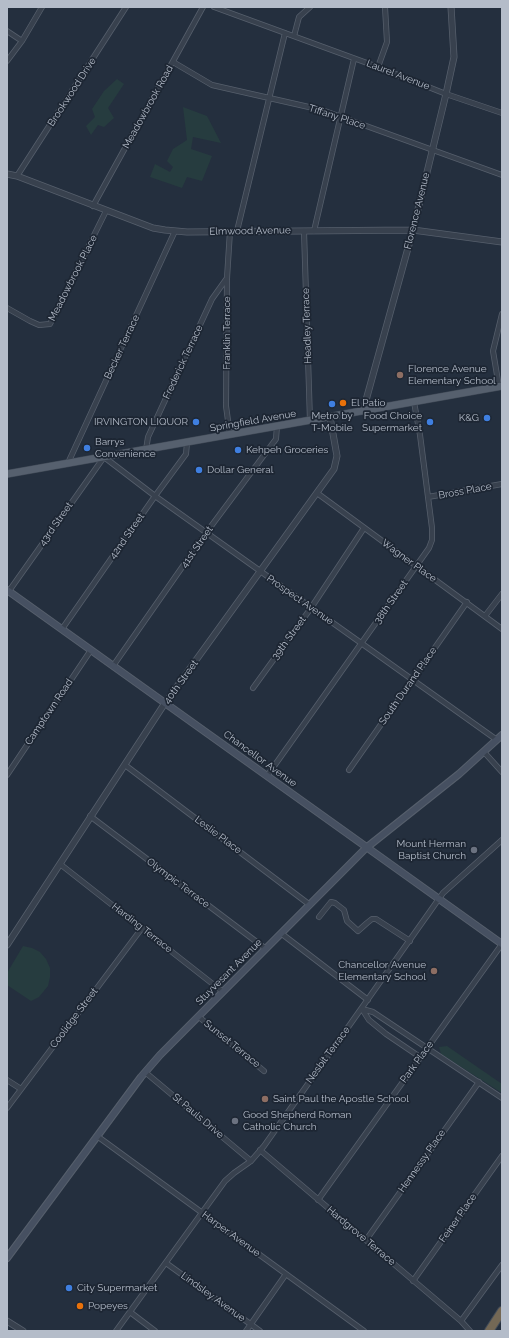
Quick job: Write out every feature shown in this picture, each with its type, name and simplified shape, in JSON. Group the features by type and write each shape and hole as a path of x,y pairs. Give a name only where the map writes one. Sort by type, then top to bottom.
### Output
{"highway":[{"path":"489,1331 502,1311"}],"main road":[{"name":"Springfield Avenue","path":"7,474 500,387"},
{"name":"Chancellor Avenue","path":"8,590 165,704 502,944"},
{"name":"Stuyvesant Avenue","path":"7,1258 145,1072 160,1055 366,848 459,774 502,735"}],"street":[{"path":"7,60 22,41 42,7"},
{"name":"Brookwood Drive","path":"17,176 126,7"},
{"name":"Meadowbrook Road","path":"93,206 204,7"},
{"path":"214,7 285,33"},
{"path":"294,36 299,17 310,7"},
{"path":"378,67 387,42 385,7"},
{"name":"Florence Avenue","path":"363,411 413,230 446,94 454,57 451,7"},
{"path":"7,31 22,41"},
{"name":"Laurel Avenue","path":"285,33 446,94 502,113"},
{"name":"Franklin Terrace","path":"230,435 226,406 228,278 234,231 285,33"},
{"path":"314,231 354,59"},
{"name":"Tiffany Place","path":"173,62 212,85 322,110 502,176"},
{"name":"Elmwood Avenue","path":"7,174 17,176 153,228 175,231 413,230 502,242"},
{"name":"Meadowbrook Place","path":"7,308 39,325 50,324 106,211"},
{"name":"Becker Terrace","path":"68,463 175,231"},
{"name":"Headley Terrace","path":"304,231 310,421"},
{"name":"Frederick Terrace","path":"146,450 148,437 212,299 228,278"},
{"path":"500,387 493,351 502,314"},
{"name":"38th Street","path":"267,776 429,548 432,540 432,528 420,435 414,402"},
{"name":"40th Street","path":"7,945 90,816 165,704 334,469 336,456 330,417"},
{"name":"41st Street","path":"113,666 206,533 276,439 278,426"},
{"name":"42nd Street","path":"62,629 186,454 187,443"},
{"name":"Prospect Avenue","path":"104,457 206,533 497,740"},
{"name":"43rd Street","path":"8,590 104,457"},
{"name":"Bross Place","path":"428,497 502,484"},
{"name":"Wagner Place","path":"317,493 502,629"},
{"name":"39th Street","path":"253,688 311,608 364,528"},
{"path":"485,616 502,594"},
{"name":"South Durand Place","path":"349,770 467,602"},
{"name":"Camptown Road","path":"7,775 91,650"},
{"path":"484,752 502,772"},
{"name":"Leslie Place","path":"125,765 310,905"},
{"name":"Olympic Terrace","path":"90,816 266,949"},
{"name":"Nesbit Terrace","path":"116,1331 229,1177 251,1161 260,1150 362,1009 438,899 502,840"},
{"name":"Harding Terrace","path":"60,864 223,992"},
{"path":"318,917 331,902 335,903 344,910 347,921 358,931 372,919 376,919 410,941"},
{"name":"Coolidge Street","path":"7,1108 142,928"},
{"path":"282,934 368,1000"},
{"name":"Park Place","path":"318,1200 502,944"},
{"path":"362,1009 373,1012 502,1098"},
{"path":"362,1009 369,1020 386,1034 420,1057"},
{"name":"Sunset Terrace","path":"199,1017 264,1071"},
{"name":"St Pauls Drive","path":"145,1072 251,1161"},
{"path":"7,1080 21,1089"},
{"name":"Hennessy Place","path":"366,1240 479,1082"},
{"name":"Harper Avenue","path":"97,1136 364,1331"},
{"name":"Hardgrove Terrace","path":"260,1150 461,1321 470,1331"},
{"name":"Feiner Place","path":"414,1281 502,1156"},
{"name":"Lindsley Avenue","path":"166,1263 260,1331"},
{"path":"461,1321 502,1265"},
{"path":"246,1331 286,1274"},
{"path":"130,1312 155,1331"},
{"path":"7,1321 23,1331"}],"green space":[{"path":"117,79 124,84 108,108 114,118 104,127 98,125 91,135 86,126 95,117 92,109 104,91"},
{"path":"183,107 207,116 221,143 193,137 191,149 212,156 202,181 187,177 182,188 150,177 155,164 170,172 173,167 167,161 173,149 187,140"},
{"path":"23,946 40,952 46,959 50,968 48,986 39,997 31,1001 7,985 7,973"},
{"path":"447,1046 502,1084 502,1093 441,1054 439,1047"}],"place":[{"name":"Florence Avenue Elementary School","path":"400,375"},
{"name":"El Patio","path":"343,403"},
{"name":"Metro by T-Mobile","path":"332,404"},
{"name":"K&G","path":"487,418"},
{"name":"IRVINGTON LIQUOR","path":"196,422"},
{"name":"Food Choice Supermarket","path":"430,422"},
{"name":"Barrys Convenience","path":"87,448"},
{"name":"Kehpeh Groceries","path":"238,450"},
{"name":"Dollar General","path":"199,470"},
{"name":"Mount Herman Baptist Church","path":"474,850"},
{"name":"Chancellor Avenue Elementary School","path":"434,971"},
{"name":"Saint Paul the Apostle School","path":"265,1099"},
{"name":"Good Shepherd Roman Catholic Church","path":"235,1121"},
{"name":"City Supermarket","path":"69,1288"},
{"name":"Popeyes","path":"80,1306"}]}
